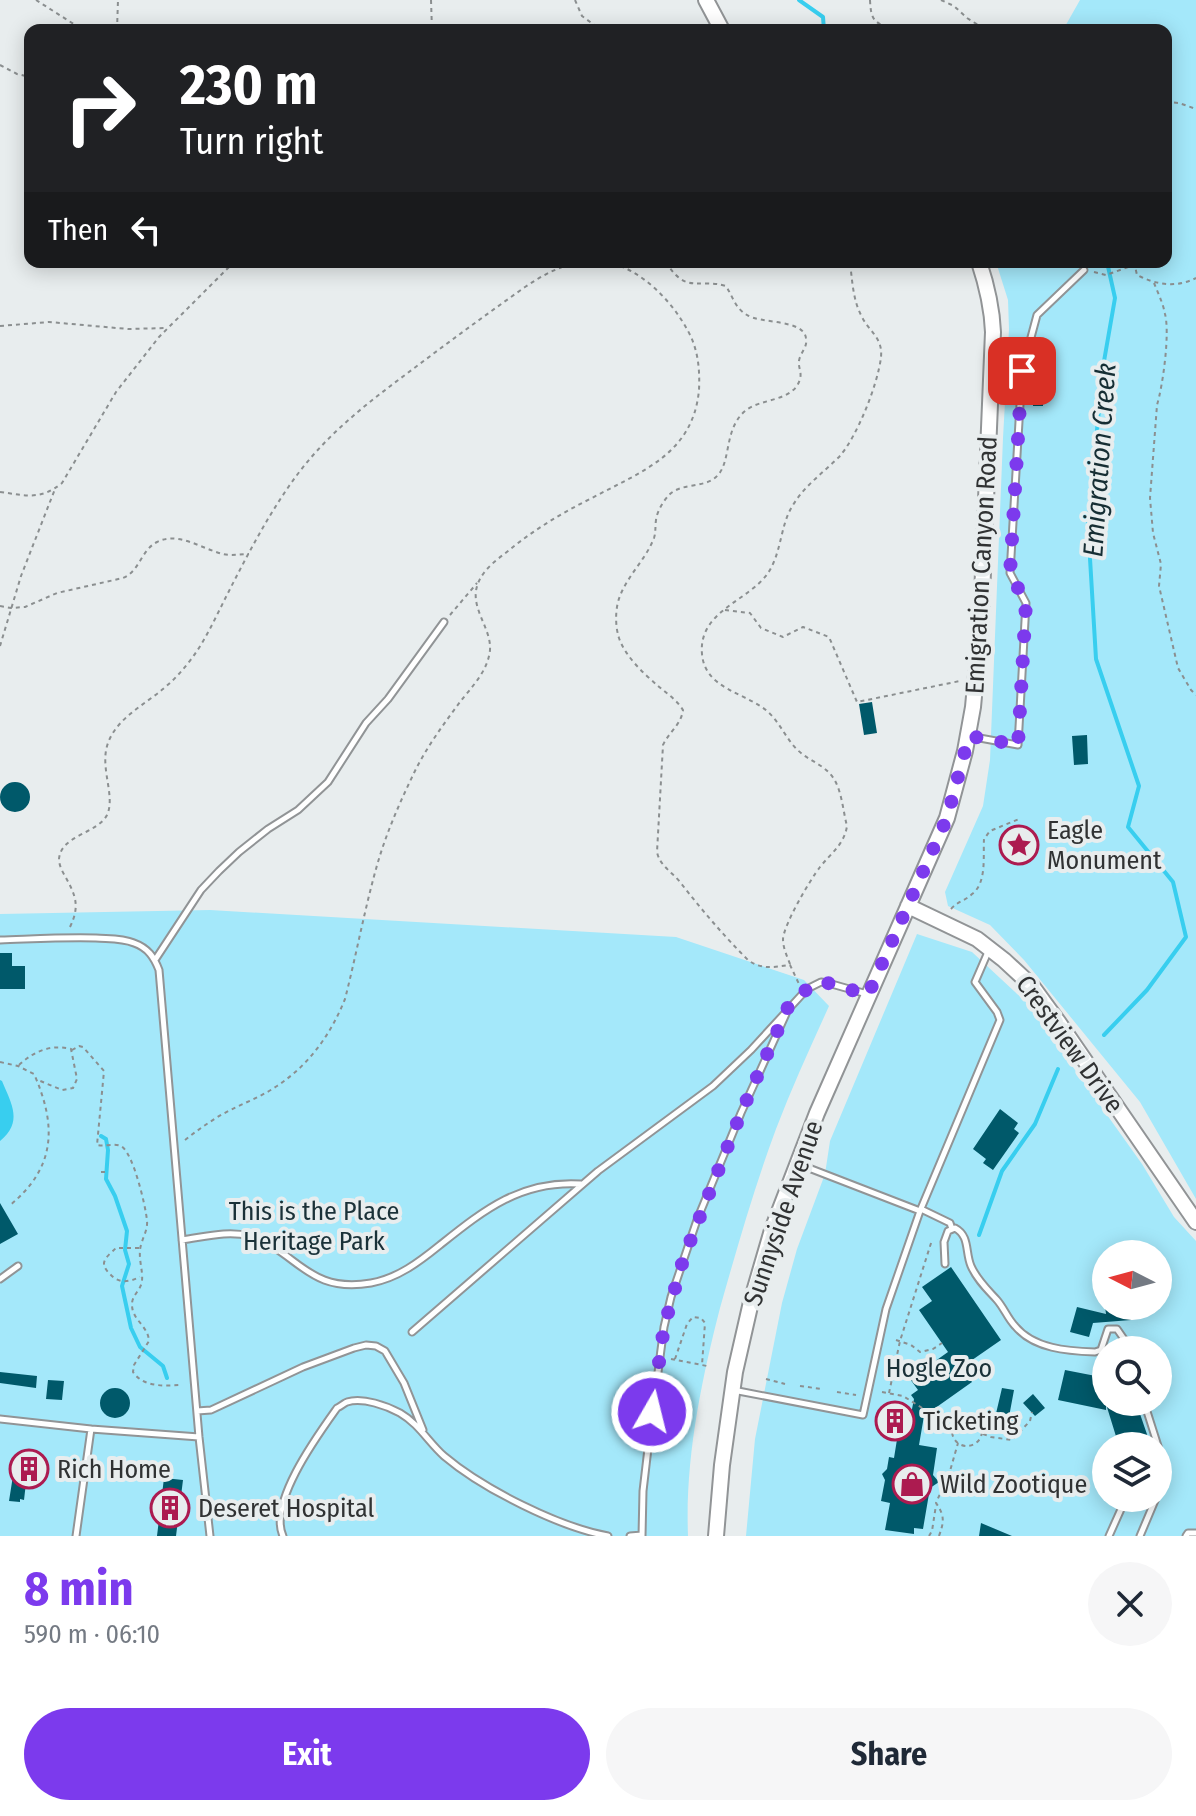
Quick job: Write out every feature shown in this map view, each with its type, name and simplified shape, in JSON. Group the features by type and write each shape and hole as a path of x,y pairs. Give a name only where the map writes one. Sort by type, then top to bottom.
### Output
{"main road":[{"path":"706,0 719,24"},
{"name":"Emigration Canyon Road","path":"908,906 947,818 969,736 976,678 993,332 992,309 981,268"},
{"name":"Crestview Drive","path":"908,906 964,932 1018,972 1046,1004 1196,1222"},
{"name":"Sunnyside Avenue","path":"716,1536 732,1390 761,1266 796,1163 908,906"}],"lane":[{"path":"969,736 1018,745 1026,603 1010,573 1022,371 1037,315 1084,270"},
{"path":"155,960 201,890 219,871 268,829 298,810 328,782 366,723 388,699 444,622"},
{"path":"0,940 121,939 135,943 150,953 159,970 210,1536"},
{"path":"732,1390 863,1415 886,1309 921,1210 1000,1020 975,982 989,948"},
{"path":"412,1332 582,1184 713,1086 811,986 828,983 868,995"},
{"path":"630,1536 642,1536 649,1440 671,1297 741,1113 788,1007"},
{"path":"796,1163 921,1210 950,1223 952,1229"},
{"path":"182,1240 240,1234 276,1249 311,1275 323,1280 346,1285 372,1283 415,1264 481,1212 499,1202 551,1183 582,1184"},
{"path":"945,1264 944,1242 948,1231 955,1228 962,1232 970,1265 983,1287 999,1302 1015,1327 1031,1340 1054,1348 1092,1352"},
{"path":"0,1279 18,1266"},
{"path":"1107,1336 1108,1329 1117,1329 1122,1336"},
{"path":"197,1411 211,1410 303,1367 366,1345 385,1351 404,1383 424,1433"},
{"path":"283,1536 279,1516 293,1479 337,1408 347,1402 358,1401 377,1404 401,1414 424,1433 442,1454 466,1472 526,1507 608,1536"},
{"path":"0,1419 199,1437"},
{"path":"76,1536 91,1429"},
{"path":"1109,1536 1120,1512"},
{"path":"1140,1536 1150,1512"},
{"path":"1186,1536 1196,1533"}],"path":[{"path":"36,0 74,24"},
{"path":"117,24 118,0"},
{"path":"431,0 432,24"},
{"path":"575,0 582,16 593,24"},
{"path":"870,0 872,18 880,24"},
{"path":"941,0 976,24"},
{"path":"0,65 24,76"},
{"path":"1172,102 1196,109"},
{"path":"0,646 36,533 55,488 68,475 116,392 166,328 228,268"},
{"path":"64,938 75,917 77,905 59,860 68,844 99,824 107,815 109,803 104,770 108,742 129,714 177,677 194,655 266,522 297,475 328,437 375,397 525,287 559,268"},
{"path":"444,622 489,566 537,527 646,470 666,456 682,439 691,422 698,400 700,378 698,355 690,334 660,292 624,268"},
{"path":"670,268 689,283 726,286 736,305 749,317 794,325 807,338 799,360 801,377 794,390 745,411 731,430 725,457 716,477 675,490 666,499 658,512 653,539 646,554 619,596 616,625 619,640 628,654 683,710 680,721 663,745 659,861 748,960 762,968 790,965"},
{"path":"803,992 790,965 783,939 815,874 841,845 847,826 838,789 828,772 800,752 769,712 724,688 707,671 702,657 702,642 712,620 768,573 787,515 804,489 846,447 875,384 881,347 859,312 851,268"},
{"path":"1084,270 1106,275 1125,268"},
{"path":"1136,268 1137,275 1154,283 1179,283 1196,278"},
{"path":"1154,283 1168,328 1157,405 1151,521 1161,564 1159,586 1178,668 1196,695"},
{"path":"0,326 49,322 128,329 166,328"},
{"path":"0,492 29,496 55,488"},
{"path":"0,606 25,607 57,593 130,575 149,547 164,539 180,539 225,554 249,554"},
{"path":"174,1153 184,1141 218,1117 258,1098 295,1073 319,1047 338,1016 351,977 376,869 405,792 439,731 489,657 488,637 476,604 479,580"},
{"path":"724,610 750,613 761,628 783,637 803,627 829,637 857,702 976,678"},
{"path":"951,909 958,901 976,892 980,884 987,834 1019,819"},
{"path":"18,1066 39,1050 63,1047 72,1050"},
{"path":"72,1050 83,1047 105,1074 97,1145 124,1148 136,1172 147,1223 140,1248 141,1285 134,1295 132,1306 136,1319 148,1333 149,1341 133,1370 135,1377 156,1385 179,1385"},
{"path":"37,1079 62,1090 73,1088 77,1079 72,1050"},
{"path":"0,1062 34,1074 49,1118 47,1153 34,1183 9,1206"},
{"path":"101,1172 109,1172"},
{"path":"889,1393 898,1340 932,1240"},
{"path":"140,1248 121,1247 113,1250 104,1263 119,1281 127,1282 141,1277"},
{"path":"702,1365 705,1323 701,1318 693,1317 687,1324 673,1359 702,1365 707,1366"},
{"path":"898,1340 920,1352 942,1343"},
{"path":"766,1379 785,1384"},
{"path":"800,1386 822,1389"},
{"path":"837,1392 858,1395"},
{"path":"882,1392 903,1396 952,1427"},
{"path":"982,1433 1012,1440 1030,1421 1032,1412"},
{"path":"960,1416 970,1416 978,1420 982,1433 973,1445 965,1446 958,1443 952,1434 952,1427 960,1416"},
{"path":"929,1536 936,1503 958,1443"},
{"path":"936,1503 943,1513 944,1522 939,1536"}],"green space":[{"path":"1080,0 1196,0 1196,1199 1140,1102 1024,960 990,925 948,906 945,892 983,806 990,760 1009,329 1008,300 998,268 1172,268 1172,24 1066,24"},
{"name":"This is the Place Heritage Park","path":"210,910 676,937 804,980 829,1006 768,1151 720,1308 696,1421 689,1478 688,1536 0,1536 0,914"},
{"name":"Hogle Zoo","path":"917,934 972,952 1028,1004 1142,1164 1174,1217 1196,1241 1196,1536 746,1536 755,1439 782,1303 797,1249 825,1174 830,1141"}],"water":[{"path":"0,1080 12,1106 13,1120 0,1141"}],"building":[{"path":"1033,388 1043,388 1043,406 1033,406"},
{"path":"872,702 877,733 864,735 859,704"},
{"path":"1087,735 1088,764 1074,765 1072,736"},
{"path":"15,782 21,783 29,791 29,803 21,811 15,812 9,811 1,803 0,797 1,791 9,783"},
{"path":"0,953 12,953 12,966 25,966 25,989 0,989"},
{"path":"1000,1109 1018,1123 1014,1129 1019,1133 993,1170 983,1163 986,1159 973,1149"},
{"path":"0,1203 18,1234 0,1244"},
{"path":"951,1267 1001,1340 962,1367 972,1382 924,1416 919,1445 937,1448 933,1475 939,1482 930,1488 923,1529 914,1528 914,1534 885,1530 890,1503 881,1501 885,1480 882,1474 887,1469 889,1457 894,1458 899,1427 887,1425 882,1417 888,1410 911,1414 914,1399 911,1395 918,1390 910,1379 948,1352 919,1310 932,1301 922,1287"},
{"path":"1077,1307 1092,1311 1092,1320 1131,1320 1093,1323 1089,1337 1070,1332"},
{"path":"1065,1370 1092,1375 1092,1407 1058,1400"},
{"path":"0,1372 37,1376 36,1388 0,1383"},
{"path":"48,1380 64,1381 62,1400 46,1399"},
{"path":"115,1388 121,1389 129,1397 129,1409 121,1417 115,1418 109,1417 101,1409 100,1403 101,1397 109,1389"},
{"path":"1002,1388 1014,1390 1006,1433 995,1430 994,1422"},
{"path":"1033,1394 1045,1408 1035,1416 1023,1403"},
{"path":"1110,1416 1141,1416 1146,1432 1115,1432"},
{"path":"15,1463 43,1466 42,1476 27,1474 24,1500 20,1499 20,1502 9,1501"},
{"name":"Deseret Hospital","path":"164,1478 183,1480 176,1536 157,1536"},
{"path":"981,1523 1012,1536 979,1536"}],"waterway":[{"name":"Emigration Creek","path":"799,0 823,17 824,24"},
{"name":"Emigration Creek","path":"1104,1035 1147,990 1186,937 1173,882 1128,827 1139,786 1096,659 1088,525 1103,367 1115,298 1108,268"},
{"name":"Emigration Creek","path":"979,1235 1002,1171 1035,1124 1058,1069"},
{"path":"101,1136 106,1139 108,1150 106,1179 127,1231 125,1250 129,1264 122,1286 131,1328 140,1347 163,1366 167,1378"}],"place":[{"name":"Eagle Monument","path":"1019,845"},
{"name":"Ticketing","path":"895,1421"},
{"name":"Rich Home","path":"29,1469"},
{"name":"Wild Zootique","path":"912,1484"},
{"name":"Deseret Hospital","path":"170,1508"}],"route":[{"path":"652,1412 664,1327 684,1257 741,1113 788,1007 807,989 821,982 868,995 947,818 969,736 1018,745 1026,603 1010,573 1022,371"}]}
